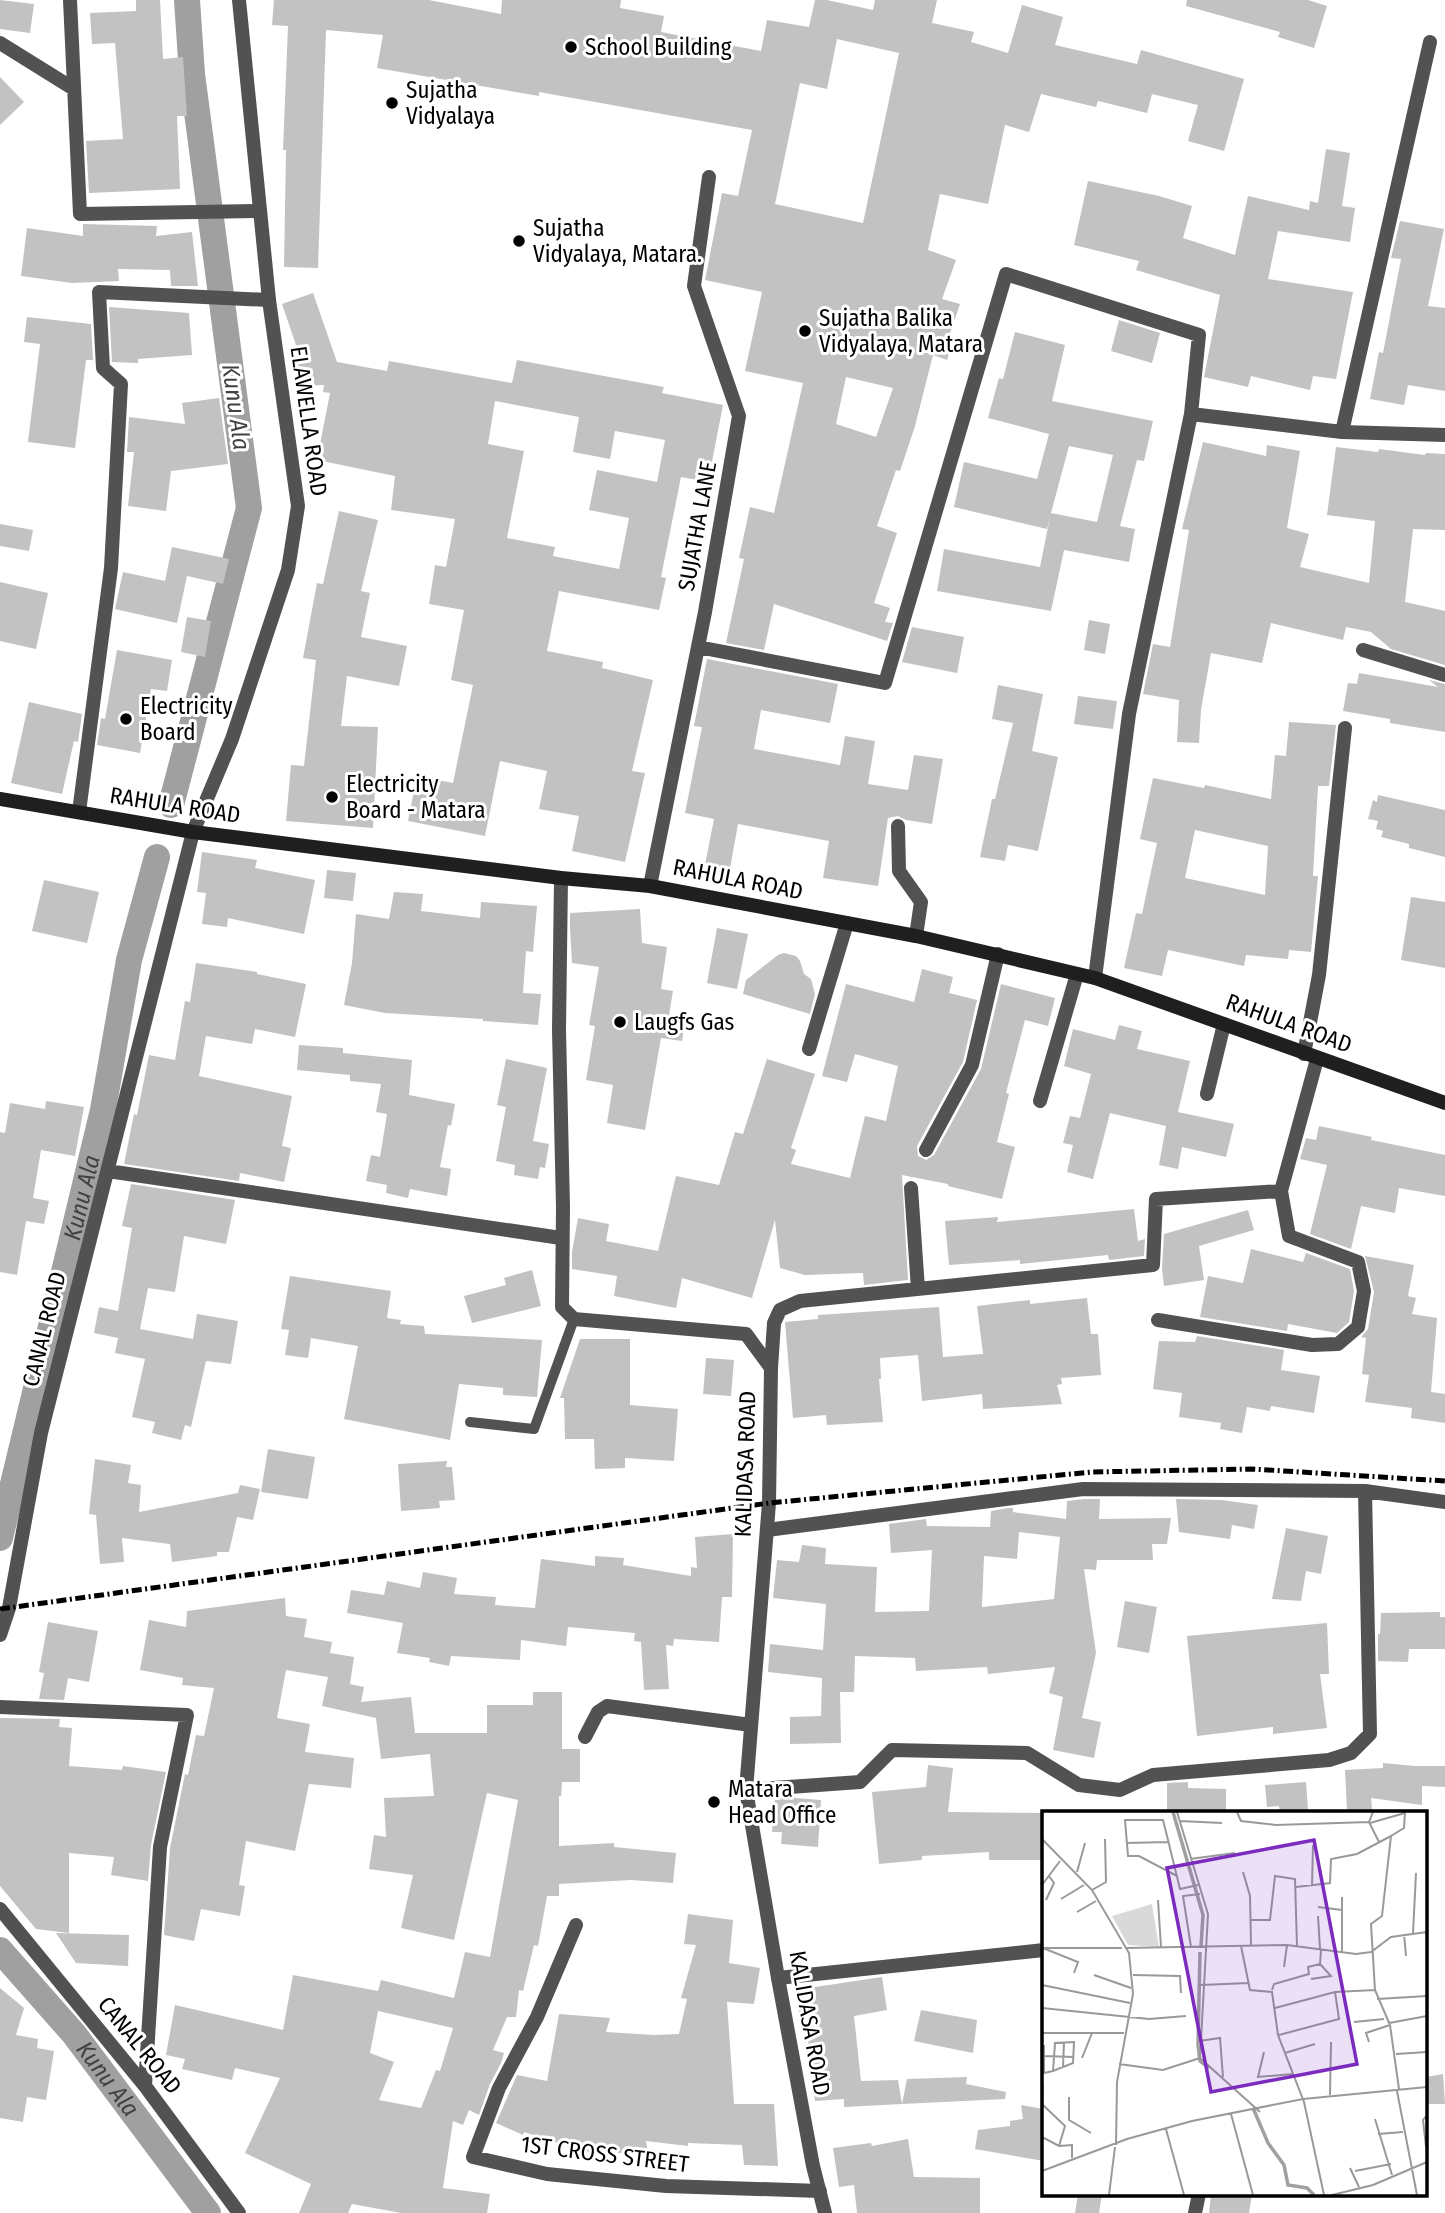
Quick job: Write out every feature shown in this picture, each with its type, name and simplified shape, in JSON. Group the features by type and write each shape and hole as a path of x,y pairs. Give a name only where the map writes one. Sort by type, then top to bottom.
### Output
{"main road":[{"name":"RAHULA ROAD","path":"0,799 193,832 561,878 650,886 916,936 1095,978 1445,1103"}],"street":[{"path":"70,0 80,214 260,211"},
{"name":"ELAWELLA ROAD","path":"193,832 232,739 288,570 298,506 269,300 239,0"},
{"path":"1342,432 1430,42"},
{"path":"0,43 74,89"},
{"name":"SUJATHA LANE","path":"650,886 698,647 739,416 694,286 709,177"},
{"path":"698,647 885,683 1006,274 1199,335 1191,414 1129,714 1095,978"},
{"path":"79,813 111,568 121,384 103,368 99,292 269,300"},
{"path":"1191,414 1342,432 1445,435"},
{"path":"1363,650 1445,675"},
{"path":"1158,1320 1312,1345 1338,1344 1358,1326 1364,1291 1358,1262 1289,1236 1281,1191 1311,1056 1345,728"},
{"path":"898,826 899,871 920,902 916,936"},
{"name":"CANAL ROAD","path":"0,1634 9,1608 41,1433 193,832"},
{"path":"561,878 559,1030 562,1307 575,1319"},
{"path":"808,1049 847,923"},
{"path":"926,1150 972,1065 998,954"},
{"path":"1040,1101 1077,974"},
{"path":"1207,1094 1224,1024"},
{"path":"108,1171 561,1238"},
{"path":"911,1188 918,1289"},
{"path":"771,1368 774,1323 780,1310 800,1301 1153,1265 1156,1199 1281,1191"},
{"name":"KALIDASA ROAD","path":"575,1319 746,1334 771,1368 767,1530 746,1790 778,1978 825,2213"},
{"path":"767,1530 1083,1489 1365,1491 1445,1502"},
{"path":"746,1790 860,1782 892,1749 1027,1753 1079,1785 1120,1790 1153,1775 1329,1760 1351,1753 1370,1734 1365,1491"},
{"path":"585,1737 597,1712 607,1706 751,1725"},
{"path":"0,1707 187,1715 160,1847 145,2086"},
{"name":"CANAL ROAD","path":"0,1909 145,2086 239,2213"},
{"name":"1ST CROSS STREET","path":"576,1925 537,2017 499,2088 473,2157 547,2174 666,2186 820,2191"},
{"path":"778,1978 1042,1950"}],"lane":[{"path":"470,1422 534,1429 575,1319"}],"building":[{"path":"0,0 34,4 30,33 0,29"},
{"path":"136,0 160,0 163,59 183,57 187,116 177,116 180,189 89,193 86,141 123,139 115,43 92,44 90,13 136,11"},
{"path":"274,0 429,0 501,14 502,0 621,0 620,8 664,16 661,32 761,51 767,20 809,27 815,0 873,10 875,0 937,0 932,23 974,32 971,42 1008,53 1022,5 1063,17 1055,45 1137,64 1141,50 1244,79 1224,151 1188,141 1198,105 1152,94 1147,113 1098,101 1096,107 1041,94 1029,132 1005,125 988,204 940,194 928,250 956,260 942,299 960,304 948,339 953,340 947,360 933,355 915,426 900,471 896,470 877,526 897,533 874,603 890,608 885,622 893,623 887,641 774,604 764,650 726,643 744,559 739,558 750,507 774,513 803,383 745,371 762,292 705,280 722,193 738,196 752,130 539,92 539,96 377,68 383,35 326,30 318,268 284,267 286,150 283,150 288,26 272,25","holes":["837,39 899,53 863,223 775,204 800,83 827,89","846,377 893,388 876,437 836,424"]},
{"path":"1187,0 1308,0 1327,6 1314,48 1278,37 1280,32 1186,6"},
{"path":"0,77 24,102 0,125"},
{"path":"1326,149 1350,153 1342,206 1355,208 1350,242 1278,231 1268,279 1353,292 1336,379 1313,376 1310,390 1251,376 1248,387 1204,377 1220,295 1136,270 1139,261 1074,245 1088,181 1192,206 1183,238 1235,255 1248,196 1309,210 1310,201 1318,203"},
{"path":"1400,221 1444,229 1428,306 1445,308 1445,391 1408,385 1404,405 1370,399 1379,352 1383,353 1401,259 1391,258"},
{"path":"83,224 157,226 156,236 192,232 198,286 171,286 170,270 118,269 119,281 72,283 21,276 27,228 83,236"},
{"path":"313,293 337,362 387,371 389,361 512,383 517,360 664,387 662,393 723,405 708,482 681,477 661,577 666,578 659,610 559,591 547,651 603,662 602,668 653,680 632,771 645,773 625,862 572,851 579,816 539,809 547,771 500,761 485,836 408,821 417,776 453,783 473,685 451,680 464,610 429,604 435,565 446,567 455,519 391,510 395,476 317,460 330,393 323,392 324,385 299,386 298,351 282,304","holes":["495,401 579,417 573,452 610,459 615,431 665,440 657,482 597,470 589,510 629,518 619,569 553,556 555,547 507,538 524,451 488,444"]},
{"path":"109,307 189,313 192,355 138,359 138,363 112,362"},
{"path":"27,317 91,324 93,360 86,360 75,448 28,442 40,344 24,342"},
{"path":"1119,320 1160,333 1152,363 1111,351"},
{"path":"1015,332 1065,345 1052,401 1153,421 1144,461 1137,460 1120,526 1135,529 1129,562 1064,550 1051,611 937,591 944,549 1040,567 1050,517 1047,529 954,507 964,462 1037,479 1049,434 988,418 999,378 1003,379","holes":["1069,446 1113,455 1097,522 1051,513"]},
{"path":"219,398 228,464 171,471 166,511 128,506 134,452 127,452 129,417 185,424 182,403"},
{"path":"1203,442 1266,456 1267,445 1300,451 1287,528 1309,534 1300,567 1369,583 1375,521 1327,515 1336,447 1378,452 1379,449 1425,455 1445,454 1445,530 1413,529 1405,602 1445,611 1445,665 1391,649 1371,632 1346,627 1343,640 1271,623 1262,663 1211,653 1201,710 1199,743 1177,742 1179,700 1143,694 1153,644 1170,647 1189,530 1182,529"},
{"path":"339,511 378,520 361,591 370,593 361,637 407,646 399,686 347,676 341,726 378,727 373,828 286,821 291,765 304,766 316,660 303,658 317,583 323,584"},
{"path":"0,524 33,530 29,551 0,546"},
{"path":"172,547 229,559 223,584 187,576 177,623 115,609 123,572 165,581"},
{"path":"0,582 48,593 36,649 0,641"},
{"path":"187,617 211,621 205,657 181,652"},
{"path":"1089,620 1110,624 1105,654 1084,650"},
{"path":"912,627 964,637 957,673 902,662"},
{"name":"Electricity Board","path":"117,650 172,660 167,691 151,689 140,753 97,745 101,718 105,719"},
{"path":"707,659 838,684 830,723 761,710 754,749 840,765 845,736 875,741 868,784 908,790 914,755 943,759 932,824 898,816 888,818 878,886 823,878 829,841 738,824 729,874 704,870 714,819 685,813 702,727 694,726"},
{"path":"1359,673 1438,687 1429,680 1445,684 1445,732 1390,723 1390,719 1343,711 1348,683 1357,684"},
{"path":"998,685 1043,694 1032,751 1058,757 1038,851 1008,845 1005,861 980,857 992,799 995,799 1013,723 992,719"},
{"path":"1078,696 1117,701 1113,729 1074,724"},
{"path":"29,702 82,714 78,742 74,741 62,794 11,783"},
{"path":"1289,722 1336,725 1329,786 1318,786 1313,876 1318,876 1311,952 1289,950 1288,959 1246,955 1244,966 1168,950 1162,976 1124,968 1136,913 1142,914 1157,843 1140,839 1153,778 1204,788 1205,785 1271,799 1275,755 1286,756","holes":["1195,830 1268,846 1265,895 1185,878"]},
{"path":"1378,795 1445,810 1445,857 1409,848 1409,844 1381,837 1383,831 1376,829 1378,821 1368,819 1373,800 1377,802"},
{"path":"202,852 257,860 255,868 315,880 304,934 228,918 227,927 202,924 206,893 197,892"},
{"path":"327,870 356,873 353,901 324,898"},
{"path":"44,880 99,892 87,943 32,931"},
{"path":"394,892 423,894 421,911 480,918 481,902 537,906 533,952 526,951 523,993 541,994 538,1025 385,1013 344,1005 352,963 356,914 389,919"},
{"path":"1411,897 1445,902 1445,968 1401,960"},
{"path":"640,909 642,943 667,947 661,989 673,991 669,1015 686,1017 682,1041 661,1038 645,1130 607,1123 613,1085 586,1080 595,1026 589,1025 599,967 572,963 570,928 570,913"},
{"path":"717,928 748,934 737,989 707,983"},
{"path":"784,953 796,956 804,974 811,979 815,994 810,1014 743,994 746,980"},
{"path":"196,963 257,972 306,984 295,1037 255,1029 252,1044 206,1036 199,1076 292,1096 282,1146 291,1148 284,1182 240,1173 239,1181 124,1164 149,1055 175,1060 185,1001 190,1002"},
{"path":"922,969 953,977 949,993 977,1000 963,1062 917,1146 918,1156 926,1160 934,1155 981,1069 1001,984 1055,998 1048,1026 1025,1020 1006,1093 1009,1094 997,1142 1015,1147 1002,1199 902,1175 908,1280 864,1285 863,1273 805,1275 780,1268 775,1220 752,1298 682,1278 676,1308 614,1296 617,1276 572,1269 578,1218 609,1224 606,1241 658,1251 676,1176 719,1185 735,1132 743,1134 767,1059 815,1074 791,1148 796,1150 791,1164 850,1178 865,1116 886,1121 898,1066 855,1054 847,1082 822,1076 846,984 914,1002"},
{"path":"1119,1025 1142,1031 1137,1049 1190,1061 1178,1112 1234,1124 1226,1157 1182,1147 1178,1169 1159,1165 1166,1126 1110,1113 1093,1179 1067,1172 1073,1145 1063,1143 1070,1116 1080,1118 1091,1074 1064,1066 1073,1029 1115,1040"},
{"path":"299,1045 343,1048 343,1053 412,1060 409,1095 455,1104 440,1167 451,1169 447,1196 410,1189 408,1198 386,1193 387,1185 366,1181 371,1155 380,1157 387,1114 376,1112 381,1084 350,1081 350,1075 297,1070"},
{"path":"506,1059 547,1068 533,1141 549,1144 545,1168 540,1167 538,1179 514,1175 515,1165 496,1161 506,1107 497,1105"},
{"path":"46,1101 84,1107 75,1156 41,1150 33,1198 49,1201 44,1224 26,1221 17,1275 0,1272 0,1132 5,1133 10,1103 45,1109"},
{"path":"1319,1126 1445,1155 1445,1196 1399,1188 1395,1213 1361,1206 1351,1249 1310,1234 1327,1165 1300,1159 1306,1138 1316,1140"},
{"path":"131,1184 235,1200 226,1244 184,1236 175,1292 148,1288 140,1329 193,1339 197,1314 238,1321 231,1364 206,1361 191,1427 185,1425 181,1440 152,1433 155,1422 132,1417 145,1359 115,1353 118,1338 94,1333 99,1307 118,1311 132,1228 122,1226"},
{"path":"1134,1209 1138,1241 1145,1239 1144,1256 1109,1260 1108,1255 1020,1264 1020,1260 949,1265 945,1221 998,1217 997,1222"},
{"path":"1248,1210 1254,1230 1199,1246 1204,1280 1164,1286 1164,1234"},
{"path":"1251,1249 1303,1262 1306,1253 1350,1269 1354,1291 1349,1322 1337,1333 1288,1324 1287,1331 1200,1317 1208,1276 1243,1283"},
{"path":"1365,1256 1414,1265 1408,1296 1416,1298 1412,1314 1437,1318 1431,1392 1445,1394 1445,1423 1411,1418 1412,1408 1365,1402 1369,1375 1362,1374 1366,1338 1361,1337 1368,1329 1374,1292"},
{"path":"532,1270 541,1306 472,1323 464,1296 506,1285 504,1278"},
{"path":"290,1276 391,1291 387,1318 401,1320 400,1324 424,1326 425,1334 542,1340 537,1397 503,1395 503,1388 459,1384 450,1440 344,1419 358,1346 311,1338 308,1358 285,1355 289,1330 281,1329"},
{"path":"1087,1298 1091,1334 1098,1334 1101,1375 1061,1378 1062,1384 1057,1385 1062,1404 983,1409 982,1394 922,1401 918,1355 880,1358 883,1422 827,1425 826,1415 793,1418 785,1322 818,1319 818,1315 939,1307 943,1357 983,1354 977,1306 1030,1300 1030,1304"},
{"path":"1197,1336 1284,1350 1281,1370 1320,1376 1314,1413 1271,1406 1270,1411 1247,1407 1242,1433 1220,1429 1221,1423 1179,1417 1182,1393 1153,1389 1159,1341 1195,1342"},
{"path":"580,1339 630,1339 630,1405 678,1409 674,1461 625,1458 625,1468 595,1469 594,1439 565,1439 564,1398 560,1398"},
{"path":"706,1358 734,1360 731,1396 703,1394"},
{"path":"268,1449 315,1457 308,1499 261,1492"},
{"path":"95,1459 131,1465 128,1483 141,1485 139,1512 238,1493 240,1485 260,1489 253,1520 237,1517 229,1552 217,1552 217,1556 172,1562 170,1544 122,1538 124,1562 100,1564 96,1515 89,1514"},
{"path":"447,1461 446,1467 452,1467 455,1500 439,1501 440,1508 401,1511 398,1464"},
{"path":"1100,1499 1099,1519 1171,1518 1167,1544 1152,1544 1153,1560 1097,1560 1096,1570 1084,1569 1096,1653 1082,1718 1101,1722 1094,1758 1053,1750 1063,1697 1049,1693 1055,1667 988,1674 987,1667 916,1671 915,1658 855,1656 854,1692 840,1692 841,1743 790,1744 790,1717 821,1716 822,1678 768,1672 770,1644 823,1650 826,1604 773,1598 777,1560 799,1562 802,1545 826,1548 825,1564 877,1567 875,1612 929,1611 932,1550 891,1553 889,1524 926,1519 927,1526 990,1527 991,1511 1008,1508 1013,1508 1013,1512 1066,1519 1067,1501","holes":["1019,1532 1060,1537 1054,1599 982,1607 984,1556 1017,1559"]},
{"path":"1176,1499 1222,1500 1258,1505 1254,1529 1232,1525 1230,1539 1179,1532"},
{"path":"1286,1528 1328,1536 1321,1574 1306,1571 1301,1601 1272,1599"},
{"path":"733,1534 732,1597 722,1597 719,1642 674,1639 673,1646 666,1645 669,1689 644,1690 641,1642 634,1641 635,1633 568,1627 566,1646 521,1640 520,1660 451,1656 449,1666 429,1662 430,1658 397,1653 403,1623 347,1613 351,1590 384,1595 387,1581 420,1588 423,1572 457,1578 454,1594 496,1597 495,1605 535,1608 541,1559 595,1566 595,1556 624,1558 623,1565 691,1576 691,1567 697,1568 695,1537"},
{"path":"285,1598 286,1616 307,1619 304,1637 332,1642 330,1653 354,1657 350,1684 364,1687 361,1702 411,1697 415,1733 487,1733 487,1705 533,1705 533,1692 562,1692 562,1749 580,1749 580,1782 562,1782 559,1796 559,1846 614,1843 614,1847 676,1853 673,1883 631,1880 559,1884 559,1896 547,1896 538,1946 534,1945 523,1991 519,1990 516,2017 507,2017 493,2050 504,2053 501,2063 479,2115 469,2110 463,2125 453,2121 443,2188 490,2194 487,2213 401,2213 352,2204 348,2213 299,2213 311,2184 245,2153 280,2078 235,2068 232,2080 182,2069 185,2059 166,2055 175,2005 283,2030 293,1975 378,1991 381,1980 454,1998 465,1952 490,1957 518,1800 487,1793 454,1940 401,1928 413,1875 369,1869 374,1835 386,1837 384,1798 434,1796 430,1754 381,1759 376,1718 322,1706 328,1677 286,1670 277,1718 310,1724 305,1752 354,1758 351,1788 309,1784 295,1851 246,1841 239,1885 245,1886 240,1916 201,1909 194,1941 164,1935 170,1848 185,1774 188,1775 196,1735 204,1736 214,1688 182,1685 183,1678 140,1670 149,1620 186,1627 187,1611","holes":["378,2011 453,2028 440,2071 436,2070 421,2108 379,2100 394,2062 370,2053"]},
{"path":"1125,1601 1157,1607 1149,1653 1117,1647"},
{"path":"1440,1612 1440,1617 1445,1617 1445,1649 1409,1649 1408,1662 1378,1661 1381,1613"},
{"path":"48,1622 98,1631 89,1682 68,1678 64,1700 39,1699 44,1673 39,1672"},
{"path":"1327,1623 1329,1674 1320,1674 1327,1728 1273,1734 1273,1727 1197,1736 1187,1636"},
{"path":"0,1718 60,1719 59,1727 72,1728 69,1766 122,1770 123,1766 166,1772 151,1845 148,1881 111,1875 114,1857 69,1853 69,1933 36,1929 0,1886"},
{"path":"1383,1763 1445,1766 1445,1787 1422,1786 1422,1805 1371,1798 1372,1810 1347,1811 1345,1770 1383,1768"},
{"path":"928,1765 953,1768 948,1812 1042,1813 1042,1860 989,1860 989,1852 922,1856 922,1860 879,1864 872,1792 926,1787"},
{"path":"1188,1782 1188,1788 1226,1789 1226,1811 1167,1811 1167,1783"},
{"path":"1306,1782 1308,1810 1280,1811 1279,1806 1267,1807 1265,1785"},
{"path":"775,1798 821,1800 818,1847 781,1844 782,1832 772,1832"},
{"path":"688,1914 733,1920 729,1963 760,1968 754,2004 727,2002 734,2104 774,2104 778,2166 744,2165 742,2145 688,2143 688,2146 646,2141 648,2153 590,2153 524,2132 523,2135 496,2123 517,2075 547,2081 559,2014 610,2018 606,2032 679,2034 687,1999 681,1998 696,1945 684,1944"},
{"path":"56,1933 129,1935 128,1966 76,1963"},
{"path":"882,1977 887,2010 854,2016 861,2081 898,2080 902,2104 844,2107 844,2099 815,2101 806,2023 801,2024 795,1990"},
{"path":"0,1988 24,2008 16,2035 38,2039 37,2048 54,2051 46,2100 27,2097 23,2122 0,2118"},
{"path":"921,2010 977,2020 973,2053 914,2041"},
{"path":"1443,2074 1445,2104 1428,2104 1428,2077"},
{"path":"967,2077 966,2084 1006,2092 1005,2099 902,2104 907,2079"},
{"path":"1021,2105 1042,2109 1042,2161 975,2149 978,2130 1010,2126 1010,2121 1023,2119"},
{"path":"908,2139 914,2177 980,2178 980,2213 857,2213 854,2185 839,2187 833,2148 871,2143 872,2146"},
{"path":"1078,2196 1102,2196 1099,2213 1075,2213"},
{"path":"1211,2196 1252,2196 1249,2213 1209,2213"}],"waterway":[{"name":"Kunu Ala","path":"171,805 249,508 192,74 187,0"},
{"name":"Kunu Ala","path":"0,1538 103,1110 129,960 157,857"},
{"name":"Kunu Ala","path":"0,1950 74,2034 208,2213"}],"railway":[{"path":"0,1609 769,1503 1092,1472 1252,1469 1445,1481"}],"place":[{"name":"School Building","path":"571,47"},
{"name":"Sujatha Vidyalaya","path":"392,103"},
{"name":"Sujatha Vidyalaya, Matara.","path":"519,241"},
{"name":"Sujatha Balika Vidyalaya, Matara","path":"805,331"},
{"name":"Electricity Board","path":"126,719"},
{"name":"Electricity Board - Matara","path":"332,797"},
{"name":"Laugfs Gas","path":"620,1022"},
{"name":"Matara Head Office","path":"714,1802"}]}
